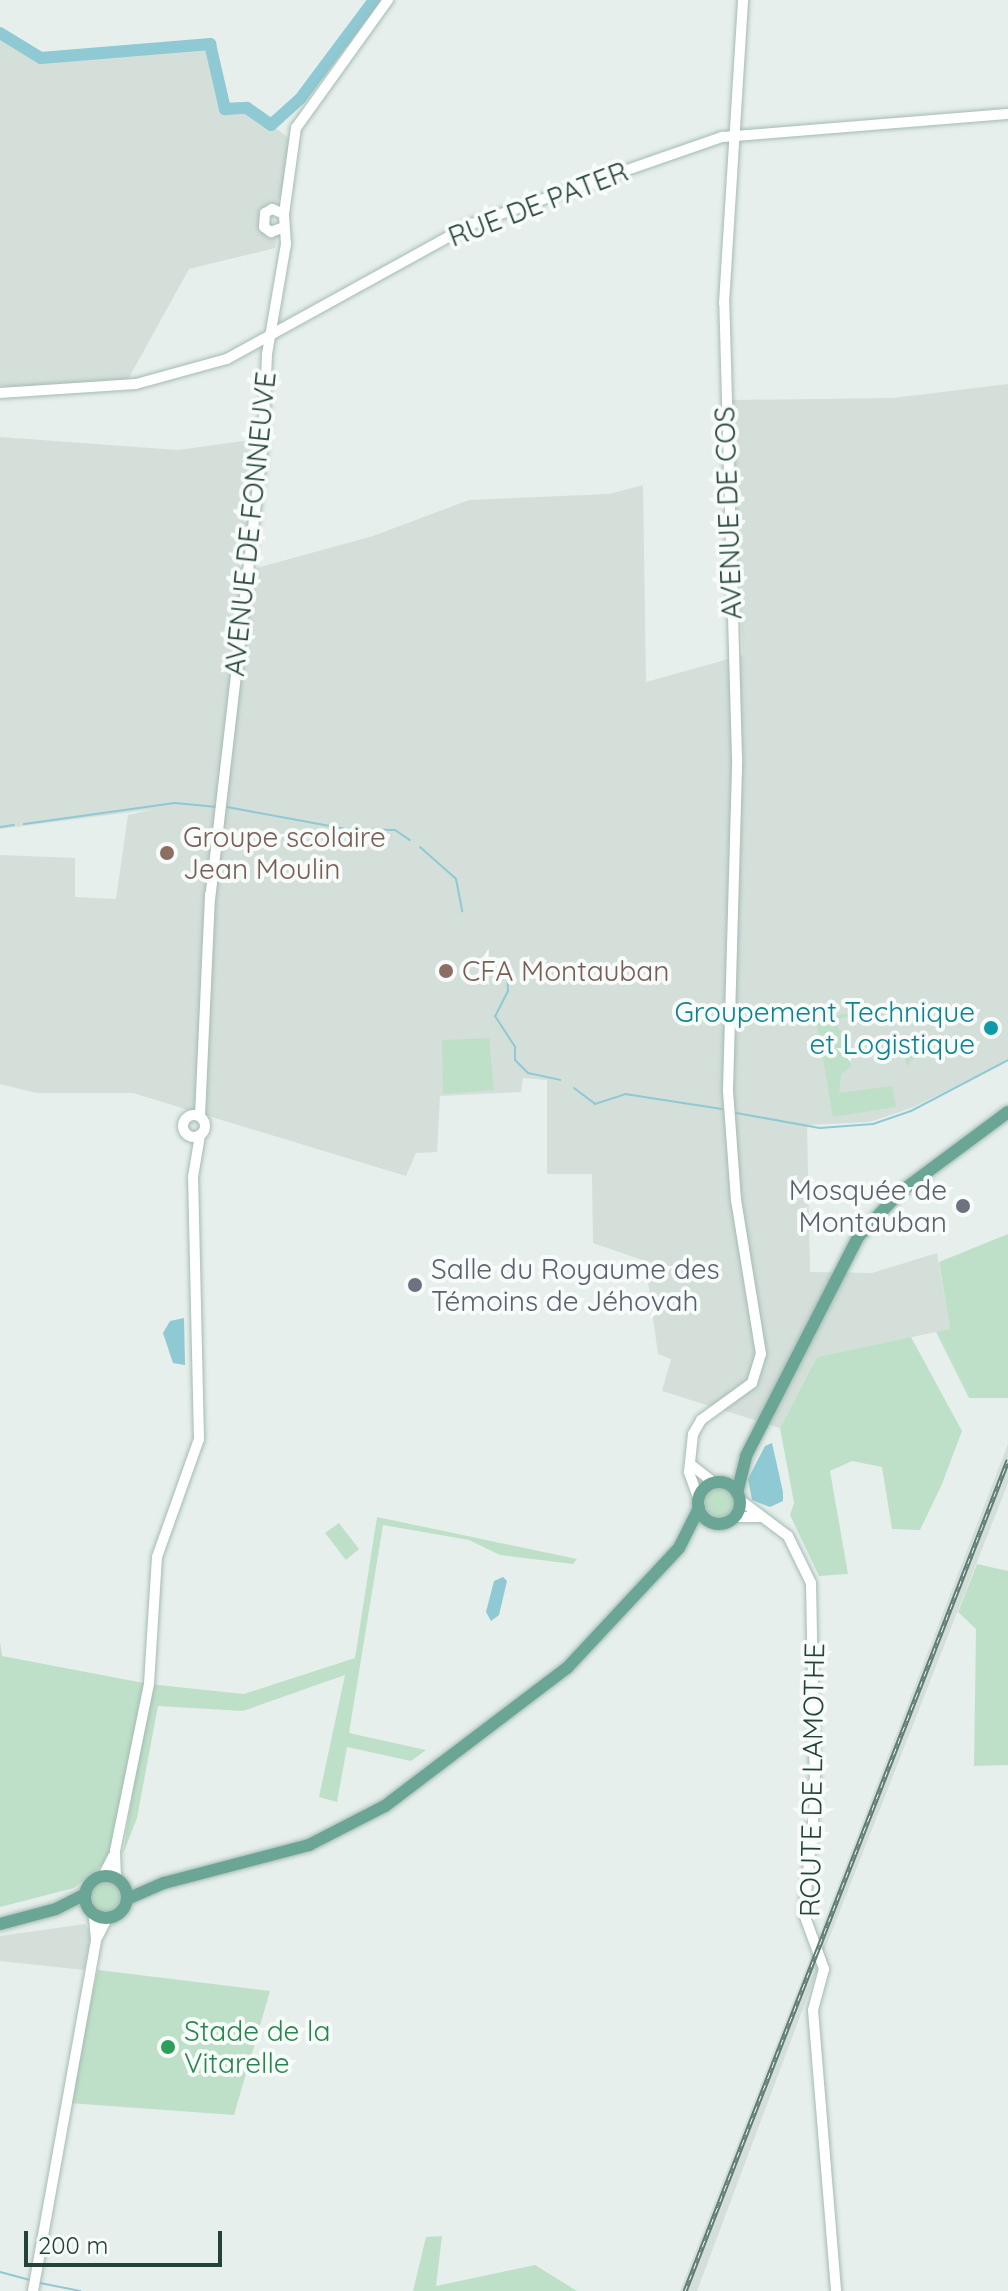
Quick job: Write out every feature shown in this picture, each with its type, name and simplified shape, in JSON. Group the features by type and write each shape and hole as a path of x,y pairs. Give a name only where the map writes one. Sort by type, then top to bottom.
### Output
{"main road":[{"path":"56,1909 97,1914 122,1910 127,1899 164,1883 309,1845 385,1806 567,1668 679,1548 714,1523 733,1517 746,1456 858,1237 899,1193 1008,1112"},
{"path":"679,1548 699,1504 716,1482 746,1456"},
{"path":"716,1482 738,1496"},
{"path":"699,1504 714,1523"},
{"path":"114,1880 127,1899"},
{"path":"0,1924 56,1909 85,1894 91,1882 164,1883"},
{"path":"85,1894 97,1914"}],"street":[{"name":"AVENUE DE FONNEUVE","path":"196,1116 210,900 263,440 269,337 284,251 287,183 296,128 388,0"},
{"name":"AVENUE DE COS","path":"690,1464 696,1427 736,1399 760,1368 729,1126 737,758 723,394 733,136 743,0"},
{"name":"RUE DE PATER","path":"0,393 136,384 227,359 472,224 733,136 1008,114"},
{"name":"AVENUE DE FONNEUVE","path":"271,232 262,220 287,183"},
{"path":"272,209 284,214"},
{"path":"284,227 271,232 284,251"},
{"path":"114,1880 115,1851 148,1693 157,1557 199,1439 194,1155 184,1122 196,1116 205,1126 194,1155"},
{"path":"187,1134 200,1135"},
{"path":"690,1464 716,1482"},
{"path":"690,1464 699,1504"},
{"name":"ROUTE DE LAMOTHE","path":"738,1496 796,1545 811,1583 815,1786 804,1914 824,1969 813,2022 836,2291"},
{"path":"733,1517 768,1519"},
{"path":"34,2284 96,1940 97,1914"}],"shaded area":[{"path":"0,33 42,58 210,44 225,109 251,109 291,140 287,183 265,227 277,236 275,248 189,269 127,381 57,388 0,386"},
{"path":"1008,384 1008,1060 914,1107 870,1122 807,1125 810,1272 872,1273 937,1253 950,1329 817,1357 780,1428 662,1391 671,1359 658,1354 645,1261 593,1243 592,1174 547,1174 547,1080 523,1078 521,1092 440,1096 437,1152 416,1153 406,1176 133,1093 36,1093 0,1084 0,855 75,858 75,897 116,899 128,815 155,809 0,829 0,437 178,450 258,439 242,572 373,536 469,500 609,494 643,485 646,682 743,655 732,400 893,398"},
{"path":"1008,1444 1008,1483 823,1954 817,1940"},
{"path":"85,1924 91,1936 84,1970 0,1961 0,1936"},
{"path":"813,1950 820,1963 697,2291 680,2291"}],"green space":[{"path":"871,1009 880,1022 875,1023 873,1013 860,1015 862,1023 857,1024 855,1015 837,1019 839,1031 847,1030 851,1066 841,1075 839,1093 892,1086 896,1107 833,1117 816,1019"},
{"path":"489,1038 494,1090 443,1094 442,1040"},
{"path":"903,1047 946,1048 946,1053 911,1060 907,1067"},
{"path":"1008,1234 1008,1398 969,1398 936,1332 950,1329 939,1262"},
{"path":"911,1337 962,1431 942,1484 920,1530 892,1529 882,1467 852,1461 830,1471 848,1574 819,1576 790,1515 794,1503 780,1428 817,1357"},
{"path":"720,1487 731,1491 735,1502 731,1513 720,1517 709,1513 705,1502 709,1491"},
{"path":"377,1517 577,1559 573,1564 500,1555 469,1540 383,1525 349,1733 426,1750 411,1761 347,1747 337,1802 319,1797 345,1675 243,1711 158,1706 137,1818 123,1854 146,1703 108,1860 74,1888 0,1907 0,1642 2,1656 149,1684 244,1694 355,1658"},
{"path":"339,1523 359,1549 346,1560 325,1533"},
{"path":"977,1564 1008,1571 1008,1765 974,1766 976,1629 958,1612"},
{"path":"106,1881 117,1886 122,1897 117,1908 106,1913 95,1908 90,1897 95,1886"},
{"name":"Stade de la Vitarelle","path":"98,1970 270,1991 234,2115 69,2103"},
{"path":"442,2236 436,2286 535,2265 577,2291 413,2291 426,2237"}],"water":[{"path":"184,1318 185,1365 173,1363 163,1333 170,1321"},
{"path":"772,1443 783,1501 770,1507 752,1500 748,1479 765,1446"},
{"path":"503,1577 507,1581 499,1615 491,1621 486,1612 494,1581"}],"waterway":[{"path":"0,33 41,58 210,44 225,109 247,108 271,125 300,99 374,0"},
{"path":"24,824 175,803 217,807"},
{"path":"227,807 346,829 395,830 410,840"},
{"path":"0,827 14,825"},
{"path":"420,847 456,879 462,911"},
{"path":"507,972 508,991 495,1016 515,1047 515,1060 528,1073 560,1080"},
{"path":"736,1113 820,1128 873,1124 911,1111 1008,1060"},
{"path":"574,1088 595,1104 625,1094 722,1109"},
{"path":"0,2272 30,2280"},
{"path":"40,2283 80,2291"}],"railway":[{"path":"685,2291 1008,1460"}],"place":[{"name":"Groupe scolaire Jean Moulin","path":"167,853"},
{"name":"CFA Montauban","path":"446,971"},
{"name":"Groupement Technique et Logistique","path":"991,1028"},
{"name":"Mosquée de Montauban","path":"963,1206"},
{"name":"Salle du Royaume des Témoins de Jéhovah","path":"415,1285"},
{"name":"Stade de la Vitarelle","path":"168,2047"}]}
